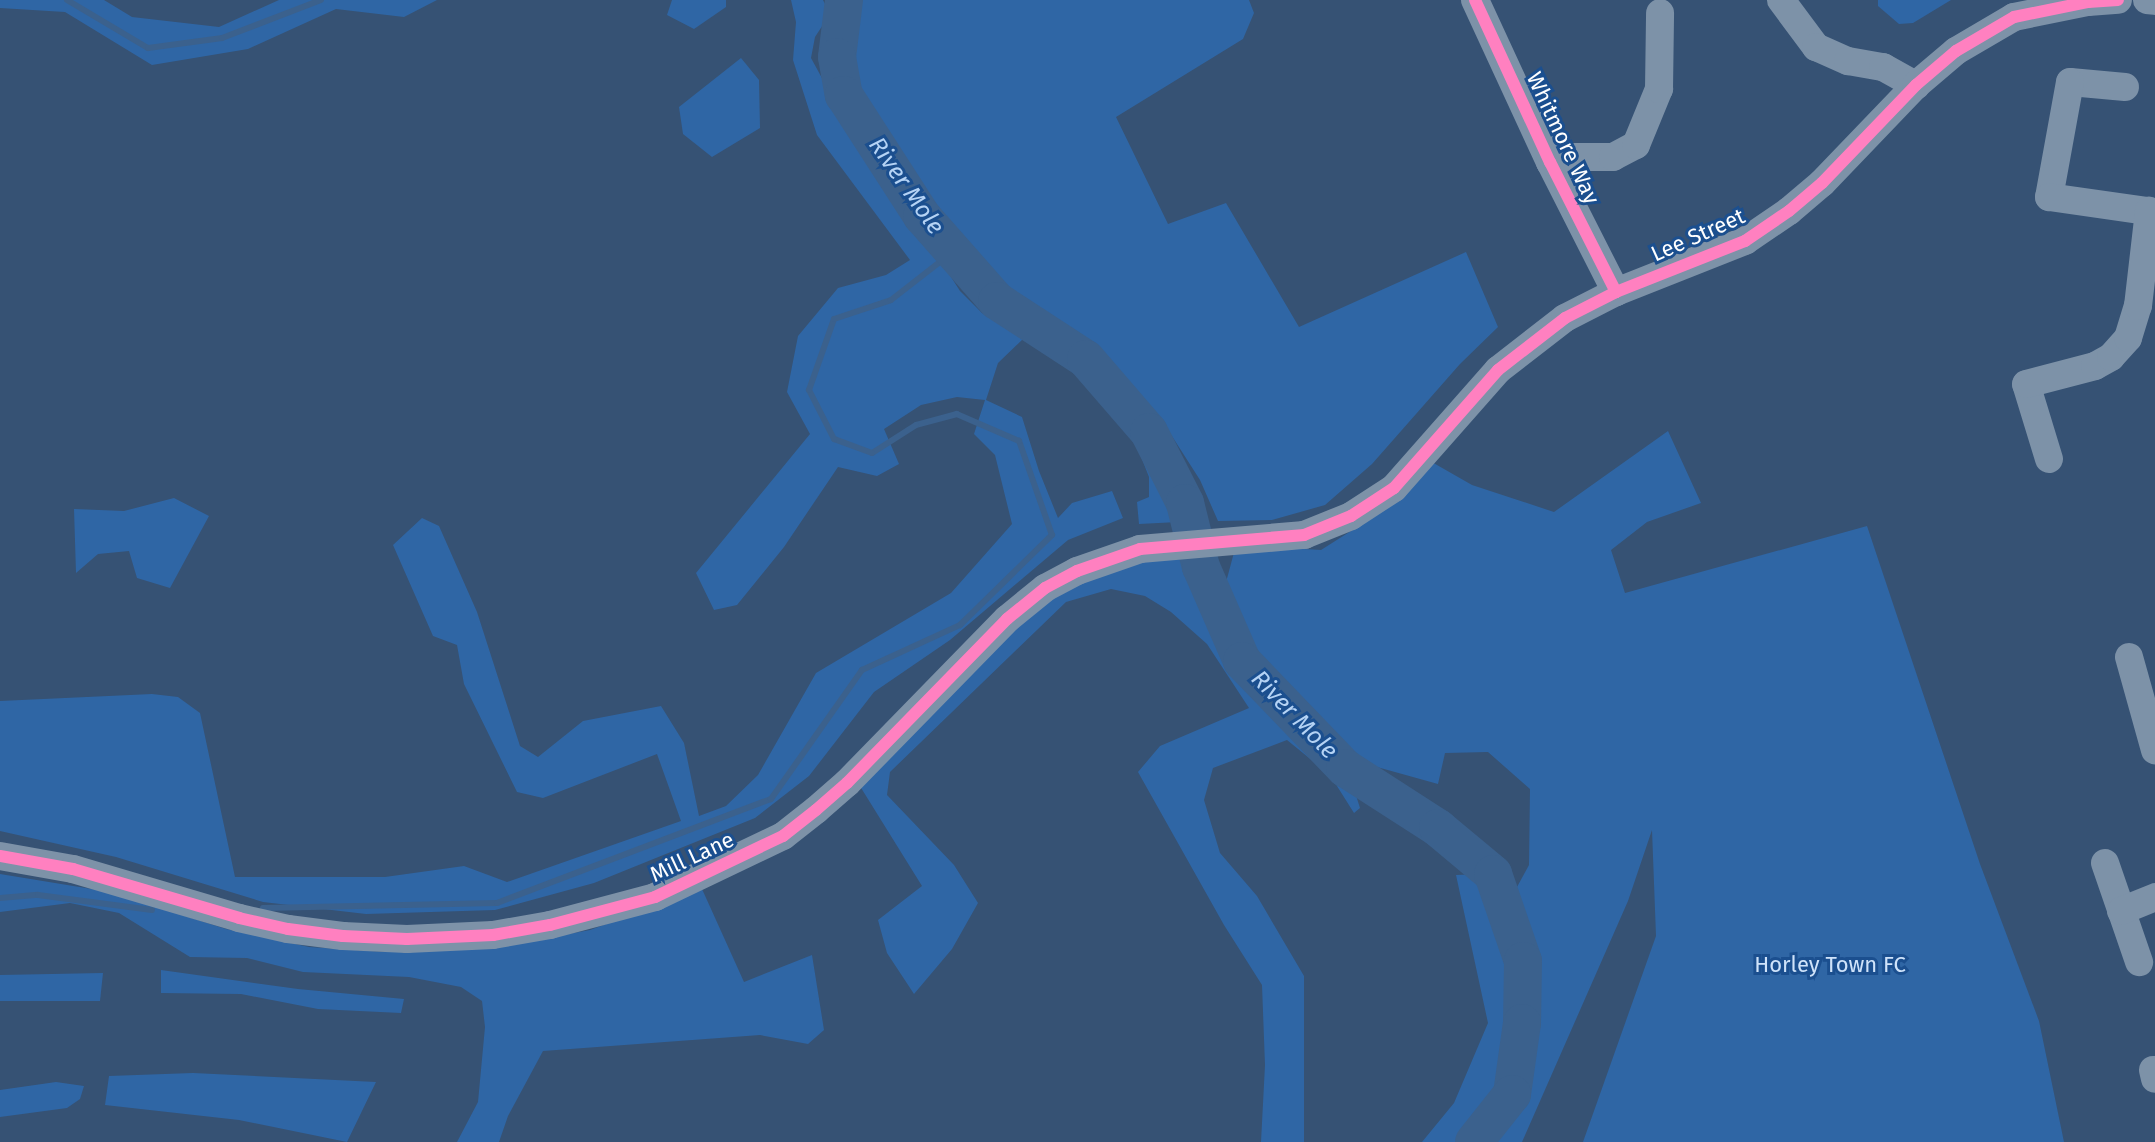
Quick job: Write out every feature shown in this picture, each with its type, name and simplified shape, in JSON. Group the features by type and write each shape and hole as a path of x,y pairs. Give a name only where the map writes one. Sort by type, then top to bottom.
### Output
{"street":[{"name":"Whitmore Way","path":"1475,0 1550,162 1616,292"},
{"path":"1781,0 1816,47 1848,61 1883,67 1916,85"},
{"name":"Lee Street","path":"1304,535 1351,516 1394,488 1498,370 1565,318 1616,292 1745,241 1789,211 1841,165 1916,85 1956,51 2014,17 2055,4 2118,0"},
{"path":"2147,0 2155,1"},
{"path":"1550,162 1576,157 1613,157 1636,145 1659,89 1660,13"},
{"path":"2049,459 2026,384 2095,366 2111,357 2128,338 2138,306 2152,211 2049,197 2070,82 2125,87"},
{"name":"Mill Lane","path":"0,856 73,869 288,929 407,939 493,935 550,925 655,897 783,836 847,783 1007,619 1045,588 1077,571 1140,549 1229,544 1304,535"},
{"path":"2129,657 2155,750"},
{"path":"2105,863 2139,962"},
{"path":"2121,911 2155,897"}],"green space":[{"path":"0,0 104,0 132,17 219,27 279,0 437,0 404,17 336,9 248,49 152,65 65,12 0,8"},
{"path":"672,0 726,0 726,7 694,29 667,15"},
{"path":"791,0 823,0 830,14 815,37 811,58 882,188 932,247 960,291 982,313 1023,339 998,363 986,400 1022,417 1058,518 1072,503 1112,491 1123,518 1068,540 950,640 874,692 809,776 755,818 594,883 495,910 366,914 263,902 116,857 0,831 0,701 152,694 178,697 200,713 235,877 385,877 464,866 507,882 681,821 657,754 543,798 517,792 464,684 457,645 433,636 393,545 422,518 439,526 477,612 520,746 538,757 583,721 661,706 684,743 699,816 726,806 758,775 816,673 951,593 1012,524 995,455 974,434 985,400 957,397 921,405 884,429 899,464 877,476 838,467 784,547 737,605 714,610 696,573 810,434 787,392 798,336 838,288 886,275 910,260 817,135 793,60 796,22"},
{"path":"851,0 1249,0 1254,13 1243,39 1116,117 1168,224 1226,203 1299,327 1466,252 1498,327 1460,364 1372,464 1325,505 1272,520 1218,521 1200,480 1168,430 1122,378 1075,337 1019,307 995,275 940,219 900,166 851,93 845,46"},
{"path":"1878,0 1951,0 1913,23 1899,24 1878,6"},
{"path":"741,58 759,80 760,128 712,157 683,134 679,107"},
{"name":"Horley Town FC","path":"1668,431 1701,503 1647,522 1611,550 1625,593 1867,526 1980,864 2039,1021 2064,1142 1583,1142 1656,936 1652,830 1628,901 1522,1142 1489,1142 1525,1086 1539,961 1517,887 1529,865 1530,789 1488,752 1445,753 1438,784 1359,762 1260,666 1225,586 1236,545 1321,550 1370,519 1430,461 1472,485 1554,512"},
{"path":"1145,450 1161,474 1178,522 1139,524 1137,502 1149,497 1149,477 1140,454"},
{"path":"174,498 209,516 170,588 137,578 129,551 98,554 76,573 74,509 124,511"},
{"path":"1183,559 1223,640 1262,699 1354,789 1360,808 1354,813 1330,775 1287,740 1213,768 1204,800 1220,853 1257,896 1304,976 1304,1142 1261,1142 1265,1065 1262,985 1224,925 1138,772 1160,746 1249,708 1207,644 1171,612 1145,596 1111,589 1066,602 890,772 887,795 954,865 978,903 952,949 914,994 887,953 878,920 922,886 858,783 1011,621 1111,563"},
{"path":"0,874 110,892 226,929 309,947 385,952 515,944 590,930 702,889 744,982 812,955 824,1030 808,1044 760,1035 543,1051 508,1116 499,1142 457,1142 478,1102 485,1027 482,1001 461,987 409,977 303,972 247,958 190,957 119,913 70,903 0,912"},
{"path":"1483,874 1507,941 1514,1005 1500,1079 1458,1142 1422,1142 1454,1103 1488,1023 1456,875"},
{"path":"161,970 298,989 404,999 401,1013 318,1009 241,994 161,993"},
{"path":"103,973 100,1001 0,1001 0,975"},
{"path":"193,1073 376,1082 347,1142 239,1120 105,1105 109,1076"},
{"path":"56,1082 84,1086 80,1099 67,1108 0,1117 0,1090"}],"waterway":[{"path":"67,0 148,48 222,38 321,0"},
{"name":"River Mole","path":"844,0 837,57 844,95 922,216 997,301 1086,359 1149,432 1185,503 1201,567 1242,661 1345,768 1438,828 1493,874 1523,961 1522,1023 1512,1094 1474,1142"},
{"path":"263,908 497,903 771,799 862,670 960,625 1052,535 1019,441 957,414 916,425 872,453 834,439 809,390 834,319 891,300 954,251"},
{"path":"0,898 38,895 152,910"}],"cycle path":[{"path":"1475,0 1550,162 1616,292"},
{"path":"0,856 73,869 239,918 288,929 343,936 407,939 493,935 550,925 655,897 783,836 816,810 847,783 1007,619 1045,588 1077,571 1140,549 1304,535 1351,516 1394,488 1498,370 1565,318 1616,292 1745,241 1789,211 1822,183 1916,85 1956,51 2014,17 2088,2 2118,0"}]}
